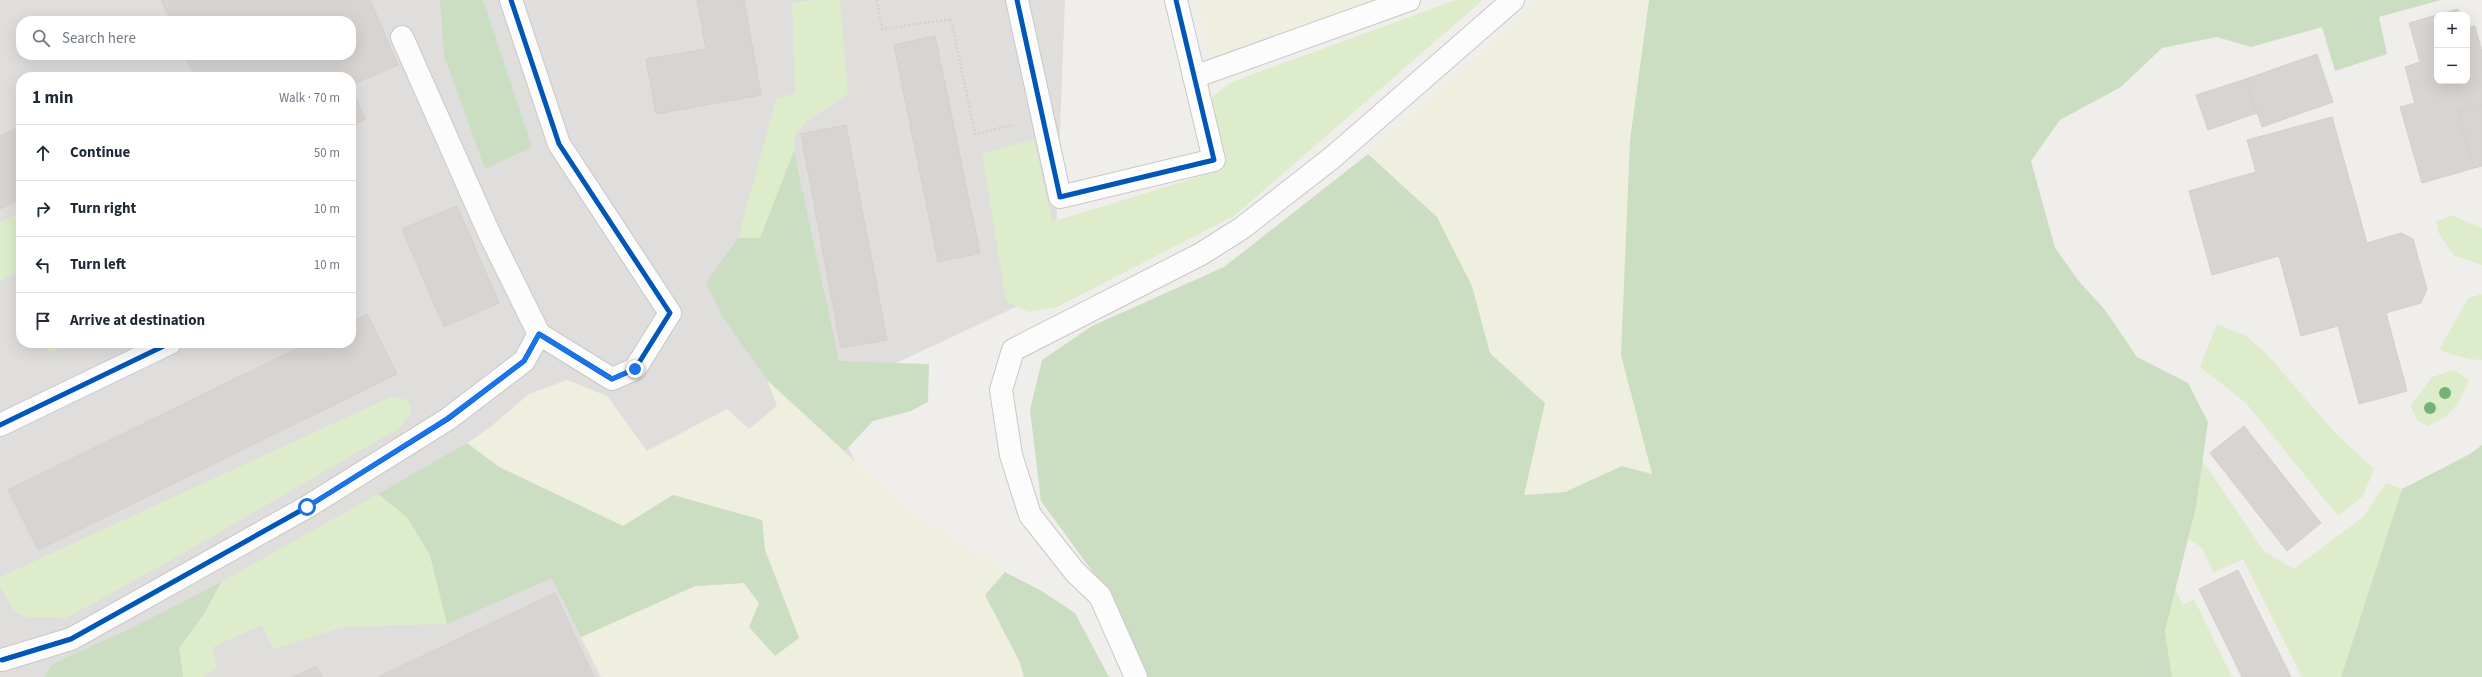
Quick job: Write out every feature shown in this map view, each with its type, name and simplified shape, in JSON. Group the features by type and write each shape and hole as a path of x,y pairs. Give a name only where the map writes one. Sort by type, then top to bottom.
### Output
{"street":[{"path":"402,37 489,233 539,334 612,379 635,369 670,313 559,144 511,0"},
{"path":"1017,0 1060,197 1214,160 1176,0"},
{"path":"1194,77 1409,0"},
{"path":"1136,677 1100,596 1075,572 1030,515 1011,455 1001,390 1013,350 1201,254 1242,228 1333,157 1513,0"},
{"path":"4,664 71,639 307,507 454,414 524,361 539,334"},
{"path":"0,425 160,348"}],"path":[{"path":"877,0 882,29 951,19 975,134 1043,118"}],"shaded area":[{"path":"0,0 1065,0 1054,289 824,397 959,677 0,677"}],"green space":[{"path":"440,0 483,0 532,147 485,169 444,55"},
{"path":"815,0 840,0 848,94 807,121 796,134 794,151 760,238 738,238 776,99 795,93 792,3"},
{"path":"1197,0 1374,0 1211,58"},
{"path":"1456,0 1483,0 1234,216 1055,308 1028,312 1006,301 982,154 1034,139 1052,222 1224,169 1210,112 1213,96 1232,82"},
{"path":"1539,0 1649,0 1630,140 1621,355 1652,474 1622,466 1565,492 1524,495 1545,403 1490,353 1472,286 1437,217 1368,154"},
{"path":"1649,0 2441,0 2379,17 2387,54 2335,71 2322,27 2251,47 2217,37 2162,48 2121,87 2060,120 2031,161 2055,248 2078,280 2105,310 2137,357 2188,383 2208,422 2196,507 2165,631 2172,677 1143,677 1108,593 1041,501 1030,410 1042,360 1092,326 1224,267 1368,154 1437,217 1472,286 1490,353 1545,403 1524,495 1565,492 1622,466 1652,474 1621,355 1630,140"},
{"path":"794,151 839,361 929,364 928,402 911,411 873,421 845,451 767,380 722,316 706,283 738,238 760,238"},
{"path":"16,214 16,273 0,281 0,222"},
{"path":"2451,215 2482,228 2482,265 2454,256 2438,232 2436,222"},
{"path":"2482,294 2482,360 2468,359 2439,350 2468,298"},
{"path":"2217,324 2245,335 2266,353 2335,433 2374,469 2363,496 2338,516 2246,403 2200,367"},
{"path":"47,348 60,348 49,354"},
{"path":"2454,370 2469,380 2459,402 2443,418 2427,426 2416,419 2411,405 2432,377"},
{"path":"567,380 607,396 647,451 727,409 749,429 777,406 767,380 901,504 1005,572 985,595 1020,663 1024,677 601,677 581,637 695,586 744,583 759,603 799,639 765,550 762,520 673,495 623,526 499,467 467,443 488,429 529,394"},
{"path":"393,396 407,400 412,411 401,427 180,555 66,618 26,617 14,611 0,585 0,577"},
{"path":"467,443 499,467 623,526 673,495 762,520 765,550 799,638 775,656 749,627 759,603 744,583 695,586 581,637 552,578 447,624 430,555 407,517 378,494"},
{"path":"2482,445 2482,677 2341,677 2402,489 2470,454"},
{"path":"2202,460 2264,551 2294,569 2363,517 2386,483 2402,489 2341,677 2302,677 2243,559 2213,573 2203,549 2188,538 2196,507"},
{"path":"378,494 407,517 430,555 447,624 345,627 273,649 262,625 213,647 217,669 202,677 183,677 179,648 204,614 221,582"},
{"path":"1005,572 1040,590 1075,613 1109,677 1024,677 1020,663 985,595"},
{"path":"221,582 204,614 179,648 183,677 44,677 53,664 136,626"},
{"path":"2175,589 2183,605 2194,599 2232,677 2172,677 2165,631"}],"building":[{"path":"161,0 370,0 398,65 356,83 356,72 193,72 187,60 356,60 356,16 169,16"},
{"path":"697,0 744,0 761,95 656,114 646,59 706,49"},
{"path":"2458,9 2459,12 2448,12"},
{"path":"2434,16 2434,84 2470,84 2470,27 2475,26 2482,52 2482,105 2458,112 2474,168 2422,183 2400,107 2415,103 2405,67 2420,62 2409,23"},
{"path":"935,36 980,253 938,262 894,45"},
{"path":"2317,54 2333,102 2262,127 2246,79"},
{"path":"2246,79 2257,113 2208,130 2196,95"},
{"path":"356,98 365,119 356,124"},
{"path":"2482,105 2482,166 2474,168 2458,112"},
{"path":"2332,117 2367,243 2401,233 2413,239 2427,289 2421,303 2386,313 2407,391 2359,404 2338,326 2301,336 2279,256 2212,275 2189,191 2256,172 2247,140"},
{"path":"846,125 887,340 841,348 801,134"},
{"path":"16,128 16,201 0,209 0,136"},
{"path":"457,206 499,303 444,327 402,229"},
{"path":"367,314 397,374 38,550 8,490 298,348 356,348 356,320"},
{"path":"2244,426 2321,523 2287,551 2210,453"},
{"path":"2238,570 2291,677 2242,677 2199,589"},
{"path":"555,593 594,677 378,677"},
{"path":"316,666 322,677 293,677 302,673"}],"cycle path":[{"path":"2,660 71,639 307,507 448,419 524,361 539,334 612,379 635,369 670,313 559,144 511,0"},
{"path":"1017,0 1060,197 1214,160 1176,0"},
{"path":"0,425 160,348"}],"route":[{"path":"307,507 448,418 524,361 539,334 612,379 635,369"}]}
